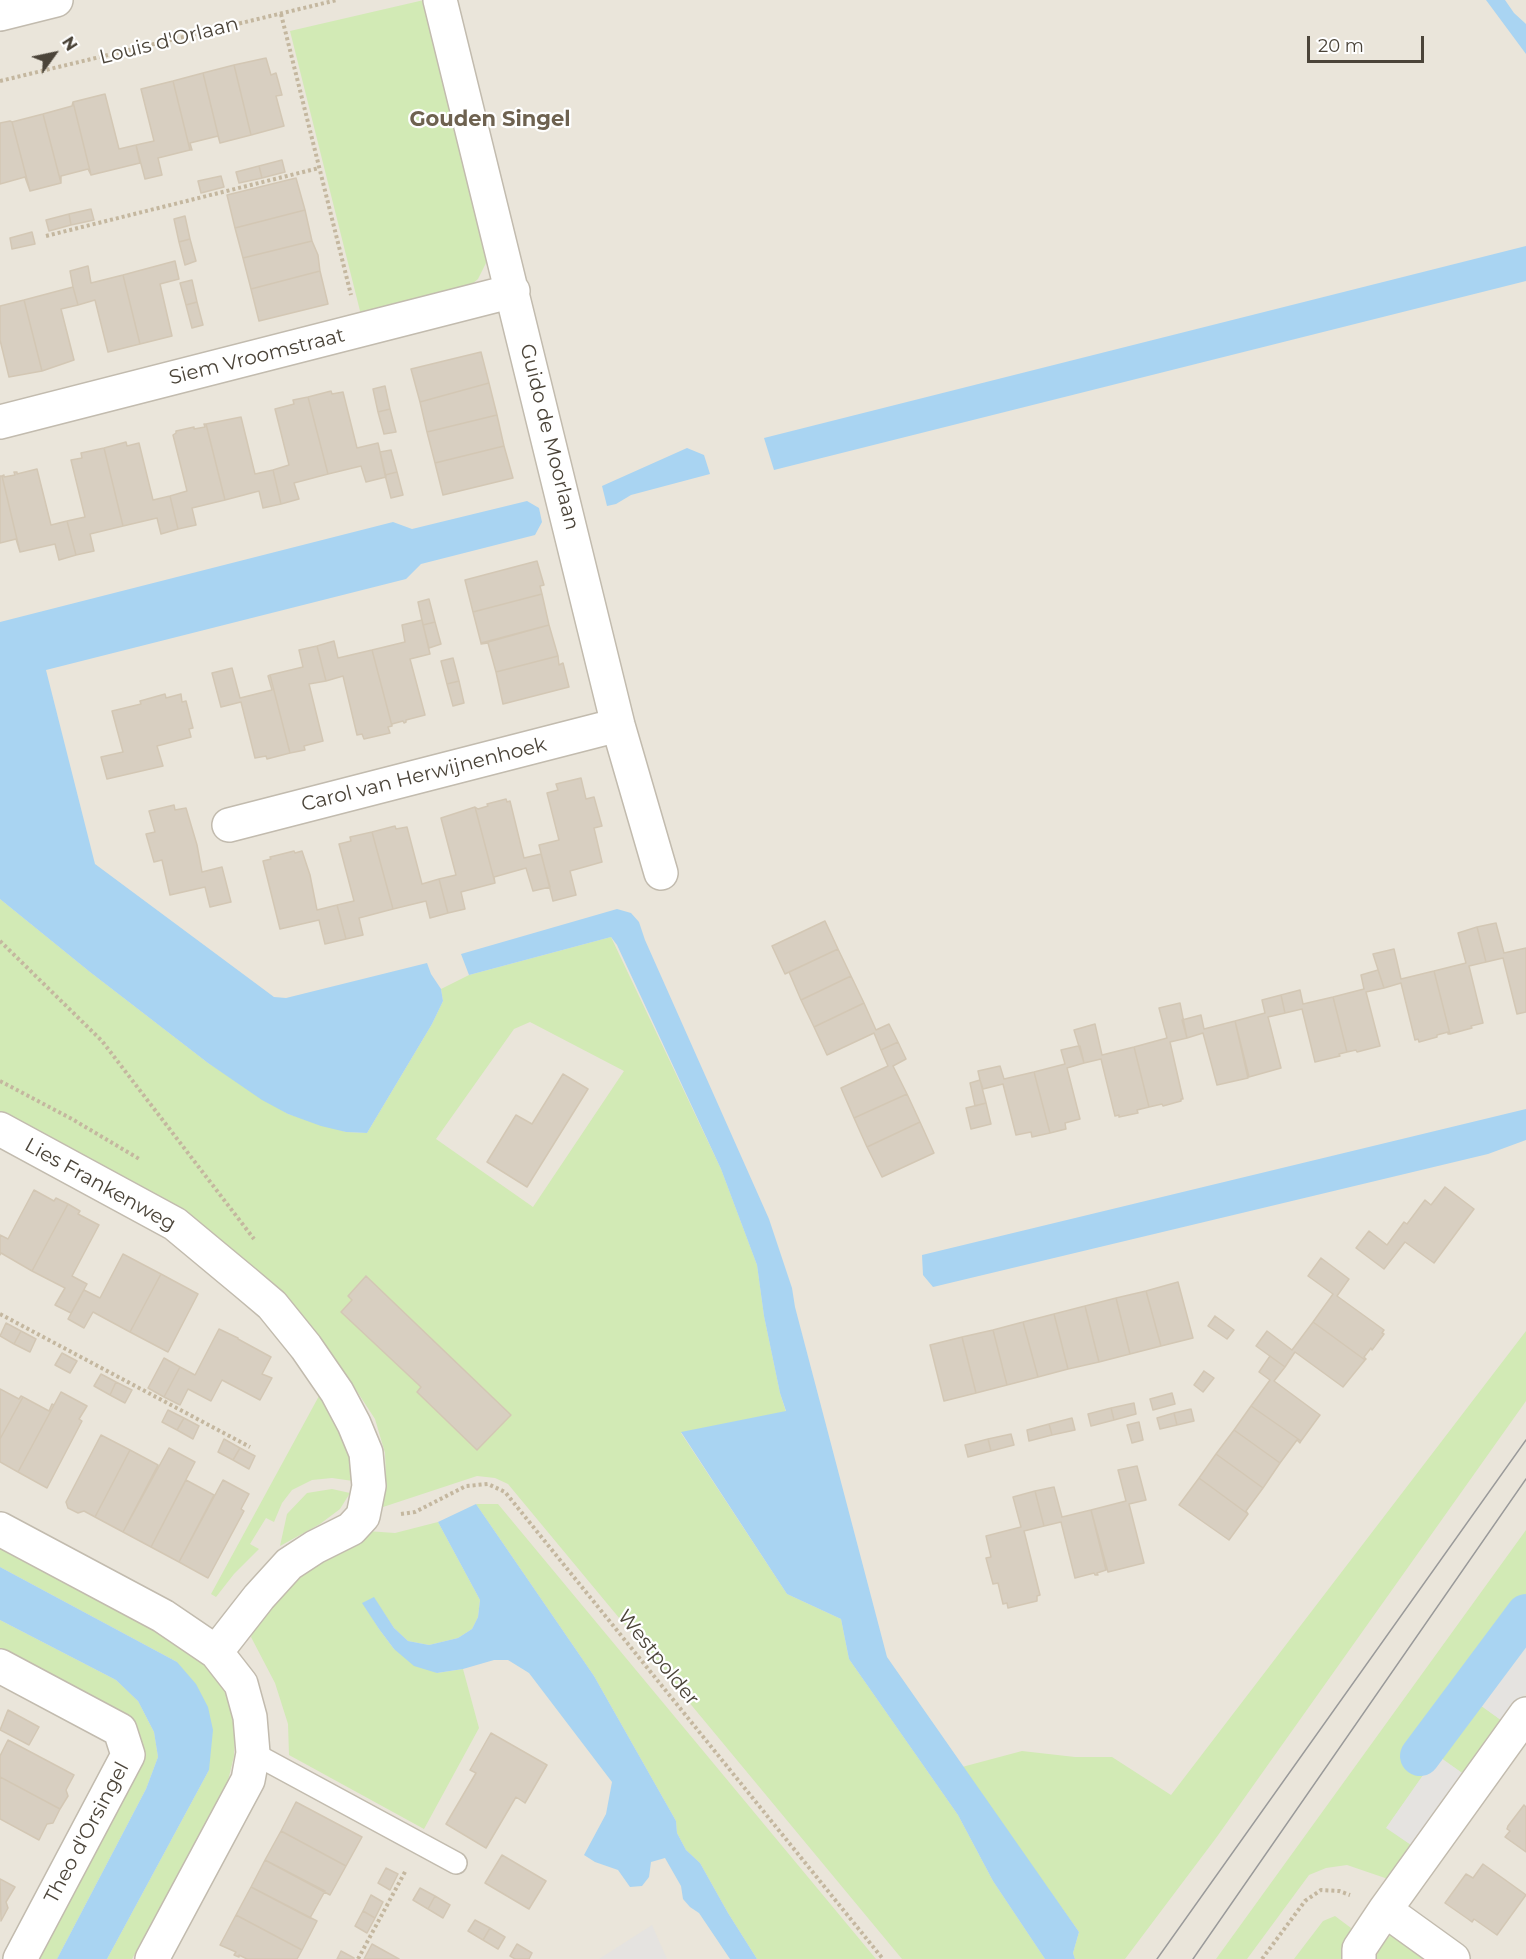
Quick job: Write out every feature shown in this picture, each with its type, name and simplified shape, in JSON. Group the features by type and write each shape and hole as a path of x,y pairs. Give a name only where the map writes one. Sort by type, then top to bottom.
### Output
{"street":[{"path":"0,14 56,0"},
{"name":"Guido de Moorlaan","path":"440,0 618,725 661,873"},
{"name":"Siem Vroomstraat","path":"0,422 513,291"},
{"name":"Carol van Herwijnenhoek","path":"230,825 618,725"},
{"name":"Lies Frankenweg","path":"0,1130 175,1224 272,1305 306,1347 337,1392 354,1424 366,1453 369,1486 363,1516"},
{"path":"216,1652 259,1597 289,1564 351,1528 363,1516"},
{"path":"0,1529 163,1616 216,1652 241,1684 250,1717 253,1753 248,1780 155,1958"},
{"name":"Theo d'Orsingel","path":"0,1666 120,1730 128,1755 20,1959"},
{"path":"1359,1959 1359,1949 1385,1910 1526,1714"},
{"path":"1385,1910 1453,1959"}],"lane":[{"path":"253,1753 456,1863"}],"path":[{"name":"Louis d'Orlaan","path":"0,81 337,0"},
{"path":"281,14 360,331"},
{"path":"46,236 319,168"},
{"path":"0,941 102,1041 256,1242"},
{"path":"0,1314 250,1447"},
{"name":"Westpolder","path":"363,1516 379,1518 415,1512 466,1486 488,1484 505,1492 883,1959"},
{"path":"358,1959 419,1844"},
{"path":"1262,1959 1305,1900 1321,1890 1339,1890 1385,1910"}],"shaded area":[{"path":"0,0 1526,0 1526,1959 0,1959"},
{"path":"1526,1635 1526,1693 1505,1723 1477,1703"},
{"path":"1437,1755 1465,1775 1414,1847 1386,1828"},
{"path":"652,1925 667,1959 599,1959"}],"green space":[{"path":"424,0 486,245 486,263 478,279 471,285 361,315 290,31"},
{"path":"0,899 208,1063 288,1114 346,1132 367,1133 432,1024 443,1001 441,989 469,975 611,937 721,1169 757,1265 764,1316 786,1412 681,1433 787,1594 841,1619 849,1659 958,1815 993,1881 1045,1959 902,1959 508,1484 495,1478 477,1476 377,1509 386,1477 385,1453 375,1419 345,1373 301,1318 0,1113","holes":["530,1022 624,1071 533,1207 436,1139 514,1029"]},
{"path":"1526,1331 1526,1401 1216,1838 1125,1959 1075,1959 1073,1953 1079,1932 962,1767 1022,1751 1075,1757 1112,1757 1171,1795"},
{"path":"319,1396 341,1422 351,1443 353,1481 332,1478 312,1480 292,1490 282,1503 274,1522 266,1518 250,1544 259,1549 234,1574 216,1597 211,1594"},
{"path":"332,1489 350,1493 340,1509 320,1524 280,1546 287,1514 307,1493"},
{"path":"476,1504 498,1504 876,1959 757,1959 700,1863 686,1850 677,1833 676,1821 594,1676"},
{"path":"438,1522 480,1600 478,1617 472,1629 458,1638 429,1645 408,1641 394,1628 374,1598 363,1603 394,1649 437,1673 463,1669 479,1728 424,1829 289,1755 288,1724 275,1683 251,1637 259,1619 282,1590 367,1531 395,1533"},
{"path":"1526,1530 1526,1635 1478,1703 1505,1723 1465,1775 1437,1756 1387,1827 1414,1847 1388,1879 1347,1865 1326,1868 1309,1875 1247,1959 1216,1959"},
{"path":"0,1548 193,1651 217,1675 229,1702 235,1732 234,1756 227,1785 132,1959 107,1959 209,1770 177,1662 0,1567"},
{"path":"0,1620 116,1680 138,1701 154,1732 158,1757 146,1789 57,1959 35,1959 135,1773 80,1691 0,1648"},
{"path":"1335,1916 1351,1928 1342,1949 1343,1959 1294,1959 1323,1921"},
{"path":"1391,1935 1405,1935 1436,1959 1375,1959 1382,1943"}],"water":[{"path":"1486,0 1505,0 1526,24 1526,54"},
{"path":"1526,246 1526,281 774,470 764,438"},
{"path":"687,448 704,455 710,474 631,495 616,504 607,506 602,486"},
{"path":"527,501 539,508 542,522 535,535 421,564 406,579 46,670 95,864 274,997 286,998 427,963 441,989 443,1001 432,1024 367,1133 346,1132 321,1126 288,1114 262,1100 208,1063 0,899 0,622 393,522 412,529"},
{"path":"617,909 631,913 639,922 769,1219 792,1288 795,1307 887,1657 1079,1932 1073,1953 1075,1959 1045,1959 993,1881 958,1815 849,1659 841,1619 787,1594 681,1432 786,1411 764,1316 757,1265 721,1169 617,945 611,937 469,975 461,954"},
{"path":"1526,1109 1526,1140 1488,1154 933,1287 923,1275 922,1255"},
{"path":"476,1504 594,1676 676,1821 677,1833 686,1850 700,1863 757,1959 730,1959 699,1913 683,1899 681,1886 665,1858 651,1862 649,1877 642,1886 630,1887 618,1870 595,1862 584,1855 606,1814 612,1782 529,1673 508,1660 494,1660 463,1669 437,1673 414,1666 394,1649 362,1603 374,1597 394,1628 408,1641 429,1645 458,1638 472,1629 478,1617 480,1600 438,1522"},
{"path":"0,1567 177,1662 196,1684 208,1707 213,1730 209,1770 107,1959 57,1959 146,1789 158,1757 154,1732 138,1701 116,1680 0,1620"}],"building":[{"path":"266,58 271,75 276,73 282,95 276,96 284,126 251,135 234,65"},
{"path":"234,65 251,135 220,143 203,73"},
{"path":"203,73 220,143 218,136 190,143 192,150 190,150 173,81"},
{"path":"173,81 190,150 158,158 162,175 145,179 136,145 154,141 141,89"},
{"path":"105,94 119,149 136,145 140,163 91,175 73,102"},
{"path":"73,102 91,175 88,169 61,176 61,183 43,114 72,106"},
{"path":"43,114 61,183 30,191 12,122"},
{"path":"10,121 30,191 25,177 0,184 0,123"},
{"path":"282,160 285,172 262,178 259,166"},
{"path":"259,166 262,178 239,183 236,172"},
{"path":"221,176 224,187 201,193 198,181"},
{"path":"296,178 305,210 235,228 227,195"},
{"path":"91,209 94,220 71,225 69,214"},
{"path":"305,210 312,241 243,258 235,228"},
{"path":"69,214 71,225 49,231 46,220"},
{"path":"185,216 190,239 179,242 174,219"},
{"path":"32,232 35,244 12,249 10,238"},
{"path":"190,239 196,261 185,265 179,242"},
{"path":"312,241 318,255 320,271 251,289 243,258"},
{"path":"175,261 179,279 160,284 172,336 140,344 123,275"},
{"path":"88,266 91,283 123,275 140,344 108,352 95,300 78,305 73,287 70,271"},
{"path":"320,271 328,304 259,321 251,289"},
{"path":"192,280 197,302 186,305 180,283"},
{"path":"73,287 78,305 61,309 74,360 42,371 24,300"},
{"path":"24,300 42,371 9,377 0,340 0,306"},
{"path":"197,302 203,325 192,328 186,305"},
{"path":"481,352 489,383 420,402 411,369"},
{"path":"489,383 497,415 427,432 420,402"},
{"path":"385,386 390,409 378,412 373,389"},
{"path":"331,391 332,394 343,392 357,448 378,443 386,477 366,482 361,466 328,474 308,397"},
{"path":"308,397 328,474 294,483 299,499 281,504 273,470 289,465 275,409 294,404 293,400"},
{"path":"390,409 396,432 384,434 378,412"},
{"path":"497,415 504,446 435,463 427,432"},
{"path":"241,417 255,474 273,470 281,504 263,508 259,491 225,500 206,424"},
{"path":"204,424 206,424 225,500 192,508 196,525 178,529 170,496 187,491 173,435 176,431 205,427"},
{"path":"126,442 127,446 139,443 153,500 170,496 178,529 161,534 157,518 123,526 104,448"},
{"path":"504,446 513,478 443,495 435,463"},
{"path":"104,448 123,526 90,534 94,551 76,555 67,521 85,517 71,460 82,458 81,453"},
{"path":"391,450 397,472 385,475 380,452"},
{"path":"37,469 51,525 67,521 76,555 59,560 55,544 20,552 2,476"},
{"path":"397,472 403,495 391,498 385,475"},
{"path":"0,476 2,476 20,552 16,539 0,543"},
{"path":"537,561 544,585 540,586 542,594 473,612 465,580"},
{"path":"542,594 549,625 481,643 473,612"},
{"path":"429,599 435,622 423,625 418,602"},
{"path":"422,620 430,654 410,659 425,715 406,720 404,723 403,721 392,724 392,726 372,650 405,642 402,625"},
{"path":"435,622 441,644 429,648 423,625"},
{"path":"549,625 558,656 496,672 488,643 481,644"},
{"path":"334,641 338,658 372,650 392,726 388,727 390,733 364,739 362,734 357,735 343,676 326,681 317,646"},
{"path":"317,646 326,681 309,684 323,741 304,746 305,750 290,753 270,675 303,667 299,650"},
{"path":"558,656 559,665 563,663 569,687 503,704 496,672"},
{"path":"453,658 459,681 447,684 441,661"},
{"path":"232,668 240,698 272,690 268,676 270,675 290,753 267,759 266,756 255,758 241,702 221,707 212,673"},
{"path":"459,681 464,703 453,706 447,684"},
{"path":"165,694 166,698 181,694 182,702 186,701 193,728 189,729 191,737 157,746 163,766 107,779 101,757 123,752 112,711 141,704 140,701"},
{"path":"581,778 586,799 594,797 602,826 594,828 602,862 570,871 576,895 553,901 539,845 559,840 547,793 558,790 556,784"},
{"path":"506,799 507,802 510,801 524,858 541,854 550,887 533,891 526,868 494,877 495,883 475,807 478,809"},
{"path":"174,805 175,810 186,808 202,872 222,867 231,902 210,907 205,887 170,895 162,860 154,862 146,834 155,832 149,811"},
{"path":"475,807 495,883 461,892 465,909 448,913 439,879 456,875 441,818"},
{"path":"395,826 396,829 407,827 422,884 439,879 448,913 430,918 426,901 393,909 372,832"},
{"path":"372,832 393,909 359,918 363,935 346,939 337,905 354,901 339,844 351,841 350,837"},
{"path":"294,851 295,853 302,851 310,875 317,910 337,905 346,939 325,944 319,920 280,929 263,861"},
{"path":"825,921 838,949 785,974 772,946"},
{"path":"1496,923 1504,953 1526,948 1526,1012 1517,1014 1503,958 1486,962 1477,927"},
{"path":"1477,927 1486,962 1469,966 1483,1023 1450,1034 1434,971 1466,963 1458,933"},
{"path":"838,949 851,976 801,1000 789,972"},
{"path":"1394,949 1401,979 1434,971 1450,1034 1448,1032 1419,1042 1418,1039 1415,1040 1401,983 1384,988 1373,954"},
{"path":"1378,970 1384,988 1366,992 1380,1046 1347,1052 1333,997 1364,989 1361,975"},
{"path":"851,976 864,1003 814,1027 801,1000"},
{"path":"1300,990 1303,1004 1333,997 1347,1052 1315,1062 1302,1009 1285,1013 1281,995"},
{"path":"1281,995 1285,1013 1268,1017 1281,1068 1249,1077 1235,1021 1265,1013 1262,1000"},
{"path":"864,1003 876,1030 889,1024 898,1042 881,1050 874,1033 827,1055 814,1027"},
{"path":"1180,1003 1187,1038 1170,1042 1183,1099 1163,1106 1162,1104 1149,1107 1134,1047 1167,1038 1159,1008"},
{"path":"1201,1015 1204,1029 1235,1021 1248,1078 1217,1085 1203,1033 1187,1038 1182,1020"},
{"path":"1095,1024 1102,1055 1134,1047 1149,1107 1137,1110 1138,1113 1115,1116 1101,1059 1084,1063 1074,1030"},
{"path":"898,1042 906,1059 893,1066 907,1094 854,1118 841,1088 888,1066 881,1050"},
{"path":"1080,1046 1084,1063 1067,1068 1080,1119 1065,1123 1066,1129 1050,1133 1034,1072 1065,1064 1061,1050"},
{"path":"1000,1066 1004,1079 1034,1072 1050,1133 1032,1137 1031,1132 1016,1135 1003,1084 983,1089 980,1080 978,1071"},
{"path":"563,1074 588,1089 527,1187 487,1162 516,1115 532,1124"},
{"path":"980,1080 986,1103 975,1106 970,1083"},
{"path":"907,1094 920,1122 867,1147 854,1118"},
{"path":"986,1103 991,1124 971,1129 966,1108"},
{"path":"920,1122 934,1153 882,1177 867,1147"},
{"path":"1445,1187 1474,1209 1434,1263 1405,1242 1384,1269 1356,1248 1369,1231 1387,1245 1404,1222 1407,1224 1425,1200 1431,1205"},
{"path":"34,1190 54,1201 56,1198 68,1204 32,1271 1,1253 0,1255 0,1235 8,1239"},
{"path":"68,1204 80,1211 78,1214 99,1225 72,1276 87,1284 71,1313 55,1305 65,1288 32,1271"},
{"path":"123,1254 161,1274 130,1332 93,1312 84,1328 68,1319 84,1290 100,1298"},
{"path":"1321,1258 1349,1279 1337,1296 1384,1330 1382,1333 1384,1334 1364,1357 1365,1360 1313,1322 1333,1294 1308,1276"},
{"path":"161,1274 198,1294 168,1352 130,1332"},
{"path":"366,1276 511,1415 477,1450 417,1392 421,1387 341,1312 352,1300 348,1296"},
{"path":"1178,1282 1193,1338 1161,1346 1146,1291"},
{"path":"1146,1291 1161,1346 1130,1354 1116,1298"},
{"path":"1116,1298 1130,1354 1099,1362 1085,1306"},
{"path":"1085,1306 1099,1362 1068,1369 1054,1314"},
{"path":"1054,1314 1068,1369 1038,1377 1023,1322"},
{"path":"1215,1316 1234,1330 1227,1339 1208,1326"},
{"path":"1023,1322 1038,1377 1007,1385 993,1330"},
{"path":"1313,1322 1365,1360 1343,1387 1295,1352 1285,1367 1256,1346 1267,1331 1292,1350"},
{"path":"6,1323 21,1331 14,1344 0,1336"},
{"path":"219,1329 271,1357 262,1374 272,1378 260,1400 222,1380 211,1401 188,1389 180,1405 164,1397 180,1367 195,1375"},
{"path":"993,1330 1007,1385 976,1393 962,1337"},
{"path":"21,1331 36,1339 30,1352 14,1344"},
{"path":"962,1337 976,1393 944,1401 930,1345"},
{"path":"62,1353 77,1361 70,1373 55,1365"},
{"path":"1270,1356 1285,1367 1274,1381 1320,1415 1301,1441 1251,1406 1270,1380 1259,1372"},
{"path":"164,1358 180,1367 164,1397 148,1388"},
{"path":"1204,1371 1214,1378 1203,1392 1194,1385"},
{"path":"101,1374 116,1382 110,1395 94,1386"},
{"path":"116,1382 132,1390 125,1403 110,1395"},
{"path":"0,1389 19,1399 23,1397 0,1439"},
{"path":"61,1392 87,1406 79,1419 82,1421 47,1488 18,1472"},
{"path":"1172,1393 1175,1404 1153,1410 1150,1399"},
{"path":"23,1397 49,1411 52,1404 54,1405 18,1472 0,1462 0,1439"},
{"path":"1134,1403 1136,1414 1114,1420 1111,1408"},
{"path":"1251,1406 1301,1441 1300,1443 1297,1440 1280,1463 1234,1430"},
{"path":"1111,1408 1114,1420 1091,1426 1088,1414"},
{"path":"1191,1409 1194,1421 1177,1425 1174,1413"},
{"path":"168,1410 184,1418 177,1430 162,1422"},
{"path":"1174,1413 1177,1425 1160,1429 1157,1418"},
{"path":"184,1418 199,1426 193,1439 177,1430"},
{"path":"1072,1418 1075,1430 1052,1435 1049,1424"},
{"path":"1139,1422 1143,1440 1132,1443 1127,1425"},
{"path":"1049,1424 1052,1435 1029,1441 1027,1430"},
{"path":"1234,1430 1280,1463 1263,1488 1216,1454"},
{"path":"1011,1434 1014,1445 991,1451 988,1439"},
{"path":"101,1435 130,1450 95,1517 84,1511 78,1513 68,1508 66,1502"},
{"path":"224,1439 240,1448 233,1460 218,1452"},
{"path":"988,1439 991,1451 968,1457 965,1445"},
{"path":"169,1448 195,1462 151,1547 123,1532"},
{"path":"240,1448 255,1456 249,1469 233,1460"},
{"path":"130,1450 158,1465 123,1532 95,1517"},
{"path":"1216,1454 1263,1488 1246,1511 1248,1514 1199,1478"},
{"path":"1137,1466 1146,1500 1129,1504 1144,1563 1108,1572 1091,1510 1126,1501 1118,1470"},
{"path":"1199,1478 1248,1514 1229,1540 1179,1505"},
{"path":"186,1480 214,1495 179,1562 151,1547"},
{"path":"223,1480 249,1494 241,1509 244,1511 208,1578 179,1562"},
{"path":"1054,1487 1062,1517 1091,1510 1106,1570 1097,1573 1098,1575 1094,1573 1075,1578 1061,1522 1044,1526 1035,1491"},
{"path":"1035,1491 1044,1526 1024,1531 1040,1595 1037,1596 1037,1601 1008,1608 1007,1603 1003,1604 998,1583 993,1584 986,1558 991,1557 986,1536 1021,1527 1013,1497"},
{"path":"8,1710 39,1727 29,1745 0,1730"},
{"path":"491,1733 547,1765 525,1803 516,1797 486,1848 446,1824 476,1773 470,1770"},
{"path":"8,1740 74,1775 66,1790 68,1796 60,1809 0,1777 0,1756"},
{"path":"0,1777 60,1809 53,1823 47,1824 39,1840 0,1819"},
{"path":"296,1802 362,1837 346,1866 281,1831"},
{"path":"1524,1805 1526,1807 1526,1852 1505,1837 1510,1831 1507,1829 1508,1826"},
{"path":"281,1831 346,1866 330,1895 265,1860"},
{"path":"502,1855 546,1881 529,1909 485,1883"},
{"path":"265,1860 325,1891 310,1918 251,1887"},
{"path":"1483,1864 1526,1895 1497,1935 1474,1919 1472,1922 1445,1903 1466,1874 1473,1878"},
{"path":"386,1868 398,1874 390,1890 378,1883"},
{"path":"0,1879 15,1887 6,1902 8,1908 1,1921"},
{"path":"251,1887 317,1921 302,1950 236,1915"},
{"path":"420,1888 435,1896 428,1909 413,1900"},
{"path":"371,1895 383,1902 375,1918 363,1911"},
{"path":"435,1896 450,1905 443,1918 428,1909"},
{"path":"363,1911 375,1918 367,1933 355,1926"},
{"path":"236,1915 302,1950 297,1959 247,1959 234,1955 236,1952 220,1945"},
{"path":"475,1920 490,1928 483,1940 468,1931"},
{"path":"490,1928 505,1937 498,1949 483,1940"},
{"path":"372,1944 399,1959 364,1959"},
{"path":"517,1944 532,1953 529,1959 515,1959 510,1956"},
{"path":"341,1951 354,1958 354,1959 337,1959"}],"waterway":[{"path":"1420,1756 1526,1614"}],"tram line":[{"path":"1157,1959 1526,1440"},
{"path":"1193,1959 1526,1479"}],"district":[{"name":"Gouden Singel","path":"490,120"}]}
